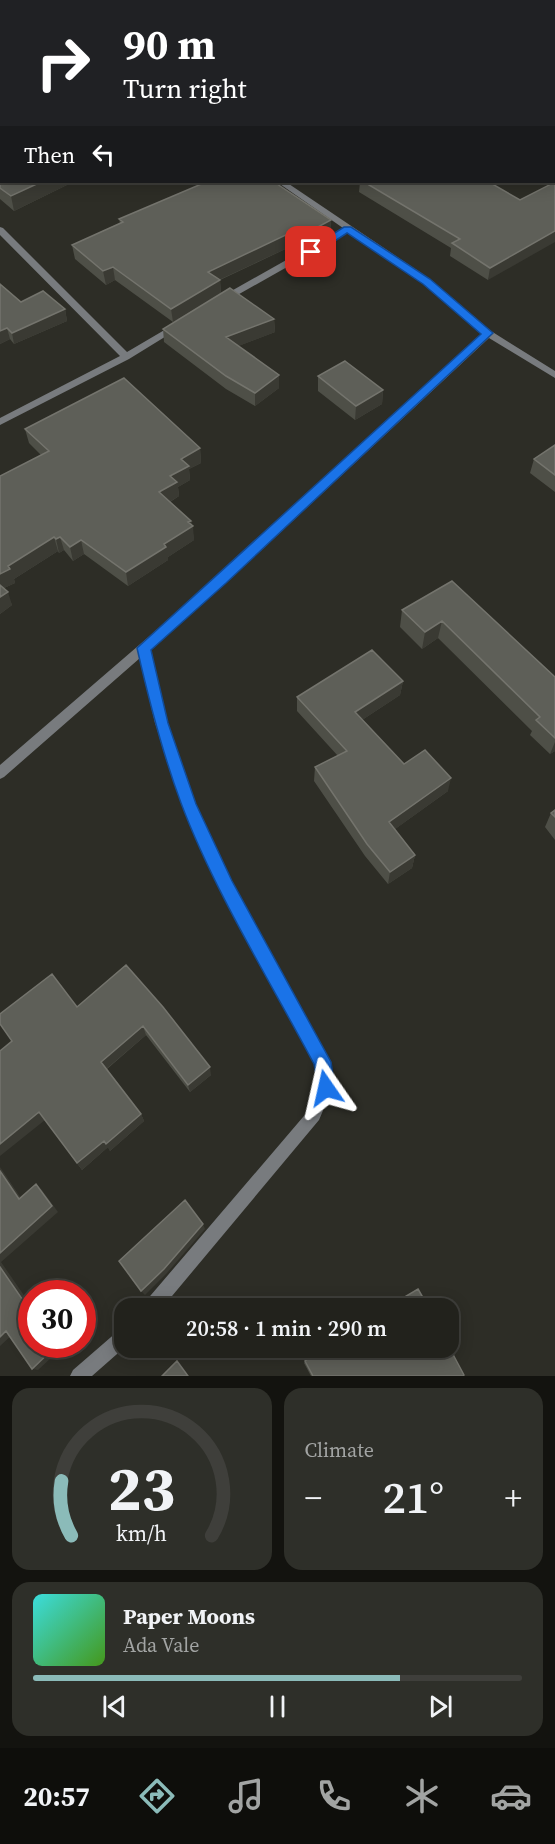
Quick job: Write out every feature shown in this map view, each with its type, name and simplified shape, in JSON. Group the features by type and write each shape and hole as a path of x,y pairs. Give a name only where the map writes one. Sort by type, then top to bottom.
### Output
{"street":[{"path":"282,183 347,229 427,281 488,333 555,375"},
{"path":"208,308 281,265 311,252 347,229"},
{"path":"0,230 126,357"},
{"path":"0,422 126,357 188,320"},
{"path":"0,773 222,580 488,333"},
{"path":"144,648 161,723 189,804 227,886 322,1062 326,1088 314,1115 159,1298"},
{"path":"79,1376 114,1346"}],"building":[{"path":"0,183 39,183 11,196 0,188"},
{"path":"204,183 276,183 331,220 303,235 296,230 208,272 220,280 171,309 113,267 103,271 72,245 123,222 119,219"},
{"path":"366,183 491,183 520,200 555,183 555,231 490,268 452,243 460,239"},
{"path":"0,284 21,302 43,291 65,309 12,333 7,328 0,331"},
{"path":"230,288 274,319 226,337 279,375 255,393 226,376 163,329"},
{"path":"345,361 383,390 356,406 318,376"},
{"path":"124,378 200,448 181,459 189,466 170,476 177,482 159,492 191,521 188,522 193,526 164,544 166,547 126,572 81,540 70,547 60,537 56,539 54,537 8,566 10,569 0,574 0,476 49,451 25,429"},
{"path":"555,445 555,475 534,459"},
{"path":"452,581 555,677 555,738 536,720 540,717 442,621 425,632 402,610"},
{"path":"0,585 8,592 0,597"},
{"path":"372,650 403,681 355,712 404,764 425,750 451,778 389,822 415,855 390,872 367,844 315,767 347,751 297,697"},
{"path":"126,965 163,1007 210,1067 188,1085 143,1026 101,1062 141,1114 106,1144 104,1141 77,1163 39,1112 0,1144 0,1051 12,1041 0,1024 0,1014 52,974 77,1007"},
{"path":"0,1171 19,1199 36,1184 52,1206 0,1253"},
{"path":"185,1200 203,1224 164,1269 141,1291 119,1261"},
{"path":"0,1267 18,1293 18,1349 6,1331 0,1337"},
{"path":"418,1289 423,1298 403,1298"},
{"path":"24,1358 43,1358 32,1369"},
{"path":"310,1358 455,1358 464,1375 313,1376 305,1361"},
{"path":"177,1361 188,1376 162,1376"}],"route":[{"path":"311,252 347,229 427,281 488,333 222,580 144,648 161,723 189,804 227,886 322,1062 326,1088"}]}
